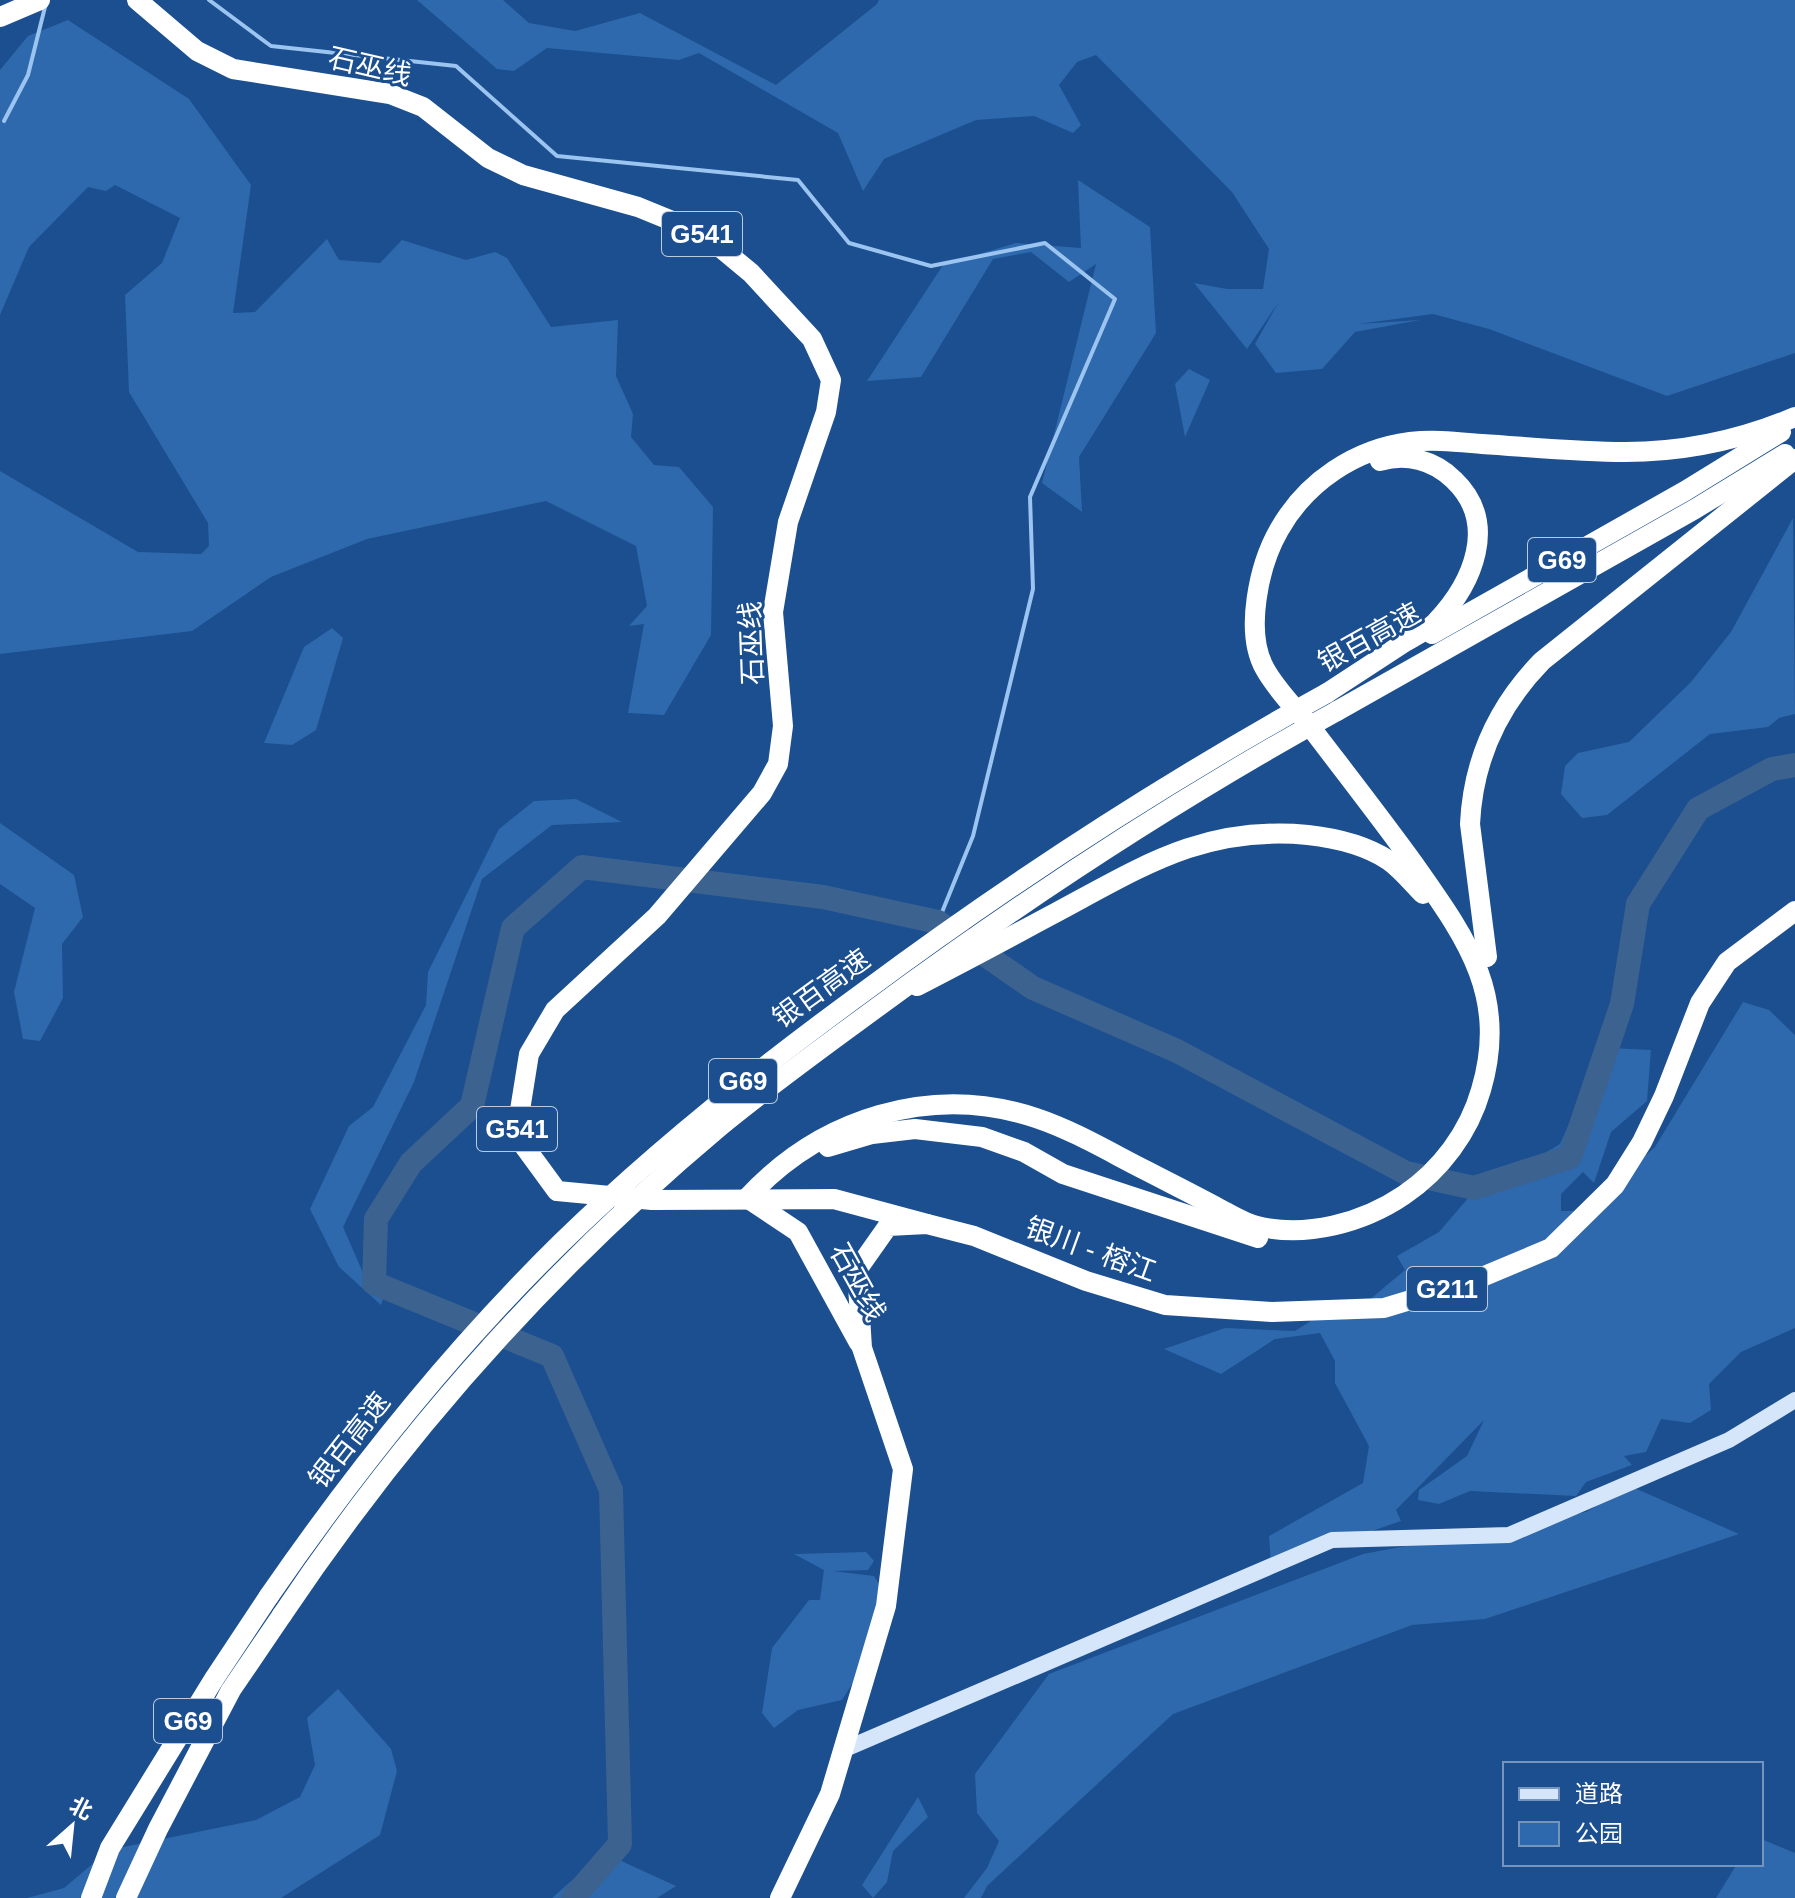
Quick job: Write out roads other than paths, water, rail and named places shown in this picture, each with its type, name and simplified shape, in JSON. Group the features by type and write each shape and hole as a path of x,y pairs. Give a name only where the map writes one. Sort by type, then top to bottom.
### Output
{"highway":[{"path":"5,16 40,0"},
{"name":"石巫线","path":"137,0 197,51 233,69 390,94 423,107 488,158 523,175 638,207 704,234 751,273 812,339 831,380 826,412 788,522 773,612 783,726 778,764 762,793 657,916 555,1010 529,1054 516,1135 557,1191 652,1200 747,1198 798,1232 862,1348"},
{"path":"1474,1124 1490,1030 1482,978 1460,930 1387,826 1263,666 1256,613 1260,578 1271,544 1289,514 1313,487 1341,466 1374,450 1400,443 1426,440 1648,452 1725,440 1795,420"},
{"name":"银百高速","path":"126,1898 158,1829 231,1690 323,1554 401,1451 529,1304 622,1213 719,1127 965,943 1080,864 1332,702 1685,491 1795,420"},
{"name":"银百高速","path":"91,1898 110,1848 214,1679 269,1596 369,1458 470,1338 561,1243 666,1145 789,1046 998,894 1157,790 1332,702 1695,509 1795,447"},
{"path":"1332,702 1435,623 1474,565 1478,532 1474,510 1456,481 1427,462 1394,457 1378,461 1334,485 1309,508 1290,534 1276,565 1269,597 1268,630 1273,661 1396,819 1471,924 1487,957"},
{"path":"747,1198 779,1172 814,1152 853,1138 893,1131 937,1130 982,1137 1024,1152 1063,1174 1249,1237 1271,1240 1313,1241 1374,1225 1435,1185 1457,1162 1494,1087 1501,1048 1500,1011 1487,957 1470,815 1478,766 1502,711 1542,661 1795,459"},
{"path":"875,1009 1163,856 1205,842 1248,834 1316,836 1361,846 1389,861 1460,930"},
{"name":"银川 - 榕江","path":"780,1898 830,1794 886,1606 903,1469 862,1348 857,1270 888,1226 927,1224 974,1236 1086,1281 1165,1305 1272,1312 1384,1308 1470,1282 1551,1248 1615,1185 1647,1131 1700,1003 1720,972 1727,962 1795,911"},
{"path":"747,1198 780,1166 817,1140 859,1121 903,1108 948,1104 993,1107 1038,1118 1252,1225 1292,1230 1331,1226 1408,1200"},
{"path":"747,1198 834,1199 927,1224"}],"street":[{"path":"843,1750 1332,1540 1509,1535 1729,1440 1795,1400"}],"waterway":[{"path":"209,0 271,46 456,66 557,156 798,180 849,243 931,266 1045,243 1115,299 1030,497 1033,589 973,836 938,922"},
{"path":"4,121 28,75 46,3"},
{"path":"573,1898 620,1844 611,1490 552,1356 374,1283 376,1219 411,1163 472,1106 513,928 582,867 823,897 938,922 1033,988 1177,1051 1406,1173 1474,1188 1570,1157 1622,1004 1638,904 1698,809 1772,769 1795,765"}]}
